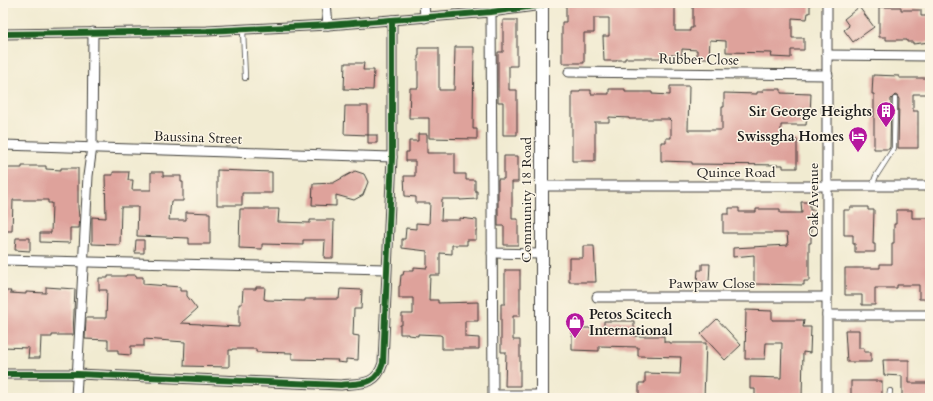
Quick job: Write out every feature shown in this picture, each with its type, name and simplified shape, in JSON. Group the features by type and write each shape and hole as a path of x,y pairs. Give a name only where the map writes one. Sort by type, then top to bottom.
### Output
{"main road":[{"name":"Community 18 Road","path":"542,4 542,397"}],"street":[{"path":"326,3 328,25"},
{"path":"424,3 424,18"},
{"name":"Oak Avenue","path":"827,3 827,398"},
{"path":"3,34 207,31 328,25 491,12 542,4"},
{"path":"491,12 494,396 542,397"},
{"path":"3,374 77,374 341,385 369,381 375,378 380,372 383,363 392,157 392,20"},
{"path":"76,398 88,176 92,147 93,32"},
{"path":"827,55 930,56"},
{"name":"Rubber Close","path":"570,72 828,75"},
{"name":"Baussina Street","path":"3,145 392,157"},
{"name":"Quince Road","path":"541,186 930,186"},
{"path":"492,253 541,254"},
{"path":"3,260 386,269"},
{"name":"Pawpaw Close","path":"597,297 827,297"},
{"path":"827,314 930,315"}],"lane":[{"path":"243,29 245,78"},
{"path":"874,186 876,176 894,148 894,99"},
{"path":"890,390 890,398"}],"building":[{"path":"593,3 675,3 675,31 690,31 690,28 693,28 693,3 810,3 810,13 808,13 807,19 792,18 792,38 804,38 804,50 791,50 791,58 771,57 772,53 726,52 726,41 710,40 709,58 697,58 697,50 682,49 682,55 671,55 671,58 625,58 625,60 604,61 603,36 609,36 609,18 594,18 594,33 584,33 584,63 562,63 562,22 566,22 566,5 593,5"},
{"path":"859,7 874,27 853,42 844,30 849,26 844,19"},
{"path":"879,7 901,7 901,10 921,10 921,16 930,16 930,42 913,44 913,42 907,42 907,40 886,40 886,37 879,37"},
{"path":"503,20 517,20 517,66 509,66 509,90 517,90 517,135 503,135 503,102 498,102 498,52 503,52"},
{"path":"455,47 474,47 473,129 477,129 477,139 429,138 429,118 409,118 410,88 418,88 419,48 439,48 439,90 454,90"},
{"path":"345,63 364,63 363,70 374,70 373,90 344,89"},
{"path":"873,75 899,76 899,78 930,78 930,94 913,94 913,111 918,111 918,148 898,148 899,99 895,95 891,99 890,147 889,149 874,149 874,94 872,94"},
{"path":"670,86 689,86 688,130 722,130 722,107 724,107 724,93 757,94 757,92 763,92 763,89 781,89 781,93 811,94 810,115 807,115 806,125 781,125 781,140 797,140 797,168 783,168 783,165 692,164 692,162 661,161 661,142 666,142 666,138 671,138 671,121 669,119 629,119 609,117 609,122 595,122 595,161 572,161 572,92 591,90 591,94 609,94 609,89 625,89 625,92 652,92 652,94 670,95"},
{"path":"345,106 368,106 368,135 344,134"},
{"path":"418,134 427,134 427,153 455,153 455,174 466,174 466,180 475,180 477,199 442,199 441,220 460,220 460,218 477,220 476,240 467,240 467,245 452,245 452,254 440,253 440,275 430,275 429,300 438,300 438,303 478,302 478,321 465,321 465,337 479,338 479,349 442,349 442,336 440,335 418,334 418,336 400,334 402,314 413,314 413,298 399,298 401,275 403,275 404,271 414,271 414,267 427,268 427,251 402,248 402,239 405,239 406,228 416,229 416,223 429,224 430,203 416,203 416,197 405,196 404,176 415,176 415,161 406,161 406,152 409,152 409,141 418,141"},
{"path":"368,135 377,135 377,143 368,143"},
{"path":"504,156 518,156 518,182 512,182 512,219 518,219 518,245 504,245 504,226 498,226 498,179 504,179"},
{"path":"22,166 46,166 46,169 61,170 61,168 78,168 79,228 70,228 70,243 40,242 40,233 51,233 52,203 48,203 48,200 13,200 12,231 3,231 3,168 22,168"},
{"path":"217,170 272,172 272,193 242,193 242,205 217,205"},
{"path":"355,171 364,174 368,182 363,195 354,200 336,195 336,206 312,205 313,184 333,183"},
{"path":"113,172 129,172 128,180 133,180 132,190 151,190 151,172 163,172 163,176 181,176 181,182 183,182 183,201 171,201 169,220 186,220 186,212 210,213 210,244 189,244 189,238 137,236 138,207 121,207 120,245 92,244 92,217 106,218 105,175 113,175"},
{"path":"801,202 810,202 810,210 815,210 815,218 811,218 811,243 809,243 809,281 804,281 804,285 754,284 754,255 733,257 733,248 788,245 787,233 723,233 723,214 729,214 729,208 739,208 739,212 756,212 756,209 780,209 780,213 802,213"},
{"path":"850,207 868,207 868,210 874,210 873,244 875,244 875,252 855,252 853,235 844,235 844,210 850,210"},
{"path":"240,209 279,209 278,222 310,223 310,220 334,220 333,258 324,258 325,240 303,240 303,245 262,244 262,249 239,248"},
{"path":"896,210 912,210 912,218 930,218 930,299 919,299 919,285 897,285 897,288 875,288 875,305 862,305 862,295 845,295 845,268 880,268 880,264 892,264 892,243 894,243"},
{"path":"16,238 30,238 30,251 15,250"},
{"path":"136,240 144,240 144,253 135,253"},
{"path":"583,246 594,246 596,282 569,282 569,258 583,258"},
{"path":"702,264 710,264 709,282 697,282 698,270 702,270"},
{"path":"505,270 520,270 520,316 513,316 513,340 520,340 520,386 505,386 506,352 501,352 501,304 505,304"},
{"path":"126,275 143,277 143,284 180,287 180,291 187,291 187,296 197,309 181,323 201,325 239,327 239,304 242,304 243,289 265,287 264,299 267,300 305,301 305,299 339,299 340,289 362,290 361,309 354,309 353,335 359,336 358,360 346,359 346,363 337,362 338,360 292,359 292,353 256,352 256,349 232,349 229,350 229,367 184,366 185,342 144,339 144,346 131,346 131,355 118,354 118,350 108,350 108,340 85,339 86,318 106,318 107,290 99,290 99,278"},
{"path":"46,287 75,289 73,335 52,335 52,337 41,337 40,358 28,358 29,348 3,347 3,291 26,294 26,292 46,293"},
{"path":"746,310 772,311 772,320 804,320 803,327 811,327 810,353 803,352 802,398 755,398 755,389 750,389 750,377 781,378 782,343 766,343 765,359 745,359"},
{"path":"717,319 741,345 725,360 701,334"},
{"path":"604,321 634,321 634,336 664,336 664,342 670,343 706,343 704,398 639,398 639,383 645,383 645,373 680,374 681,357 638,356 638,347 599,346 599,351 572,350 572,328 604,328"},
{"path":"845,330 859,330 859,348 864,348 864,352 871,352 871,362 847,362"},
{"path":"883,360 909,360 909,383 930,383 930,398 902,398 902,376 884,375"},
{"path":"851,381 882,381 882,398 851,398"}],"cycle path":[{"path":"3,34 207,31 328,25 491,12 542,5"},
{"path":"3,374 77,374 341,385 362,383 372,380 380,370 383,363 392,157 392,20"}],"place":[{"name":"Sir George Heights","path":"886,128"},
{"name":"Swissgha Homes","path":"858,153"},
{"name":"Petos Scitech International","path":"575,339"}]}
